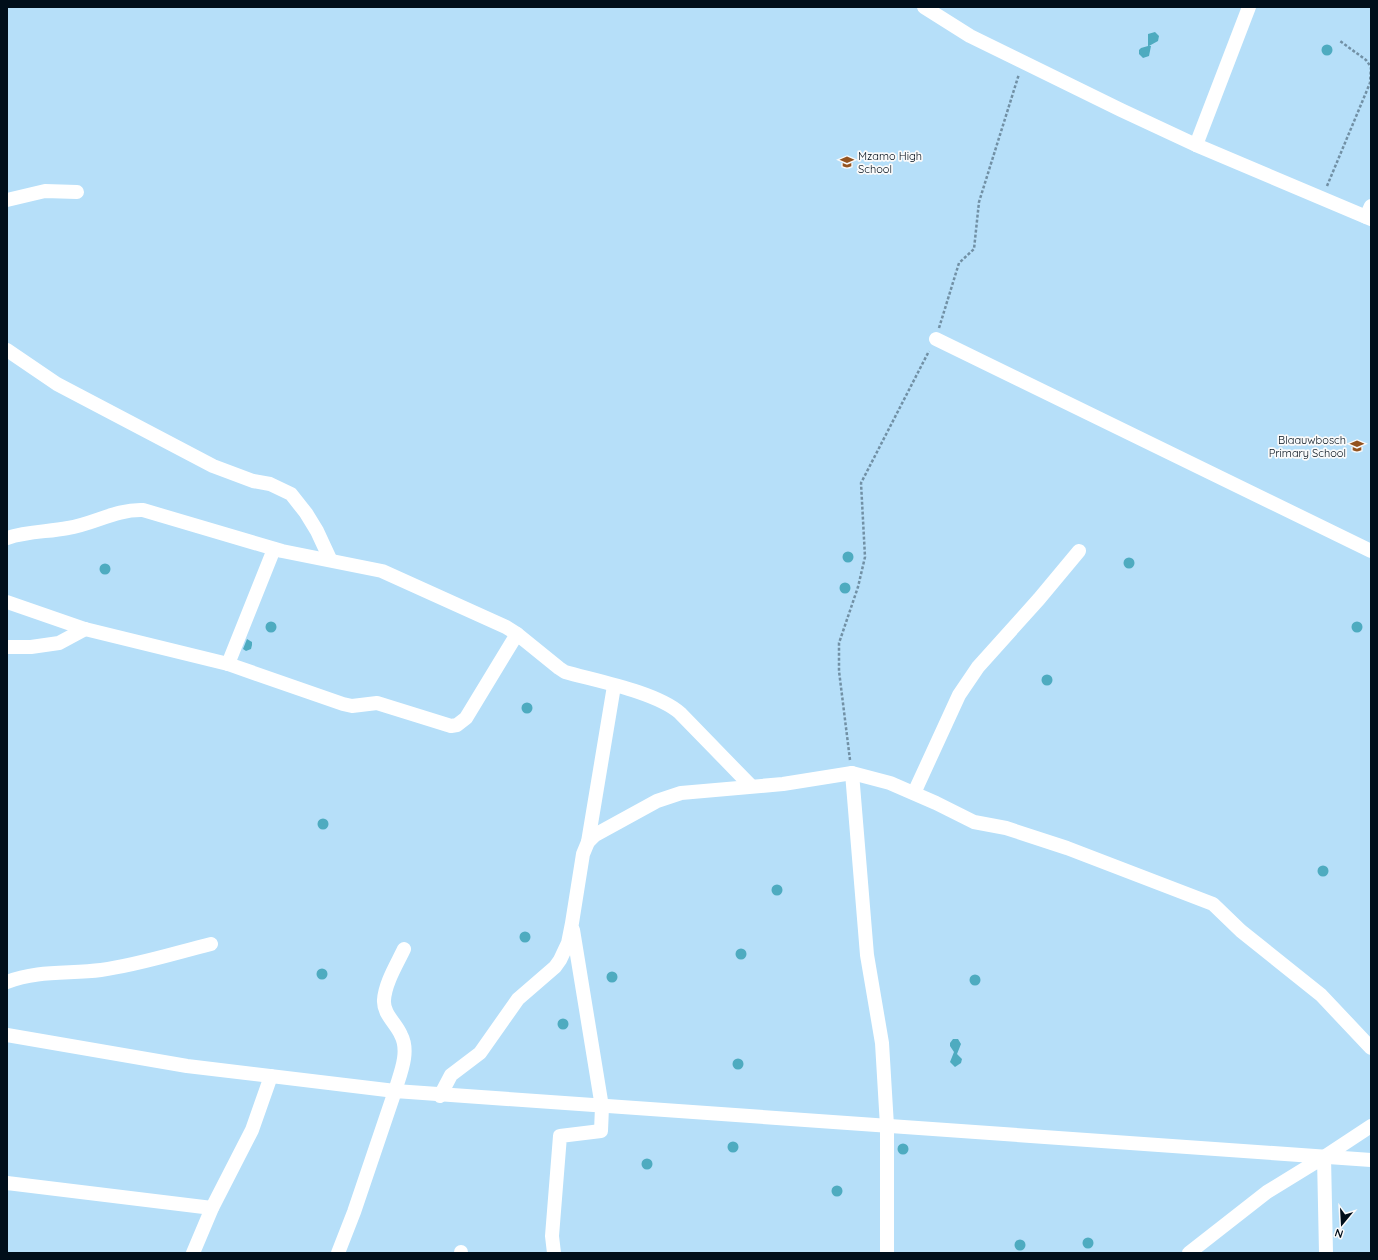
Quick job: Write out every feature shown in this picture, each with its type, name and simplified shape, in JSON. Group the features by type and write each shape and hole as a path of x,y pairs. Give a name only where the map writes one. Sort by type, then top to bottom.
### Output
{"street":[{"path":"924,7 970,36 1196,145 1322,198 1369,214"},
{"path":"1196,145 1249,7"},
{"path":"7,200 46,191 77,192"},
{"path":"936,339 1371,551"},
{"path":"7,350 57,384 213,466 253,481 270,484 291,494 306,513 317,531 330,559"},
{"path":"7,538 29,532 67,528 130,509 143,510 274,549 330,559 382,571 506,626 559,668 664,702 675,709 751,786"},
{"path":"228,664 274,549"},
{"path":"914,793 959,696 978,667 1039,599 1079,551"},
{"path":"7,602 85,629 228,664 343,704 352,706 377,704 451,726 457,725 466,718 517,634"},
{"path":"7,647 31,647 59,642 85,629"},
{"path":"440,1096 451,1075 480,1053 518,999 560,960 568,943 583,854 588,842 614,686"},
{"path":"852,773 867,955 882,1043 887,1126 887,1253"},
{"path":"588,842 603,830 658,801 681,793 819,779 852,773 890,783 974,822 1006,828 1059,846 1213,904 1241,931 1321,995 1371,1048"},
{"path":"554,1253 552,1236 560,1136 601,1131 602,1107 572,923"},
{"path":"7,982 19,977 54,972 100,970 211,944"},
{"path":"338,1253 354,1212 404,1061 405,1049 402,1036 385,1010 384,1000 404,948"},
{"path":"7,1035 187,1066 440,1096 1371,1160"},
{"path":"193,1253 212,1208 252,1130 271,1076"},
{"path":"1189,1253 1267,1192 1371,1126"},
{"path":"1324,1157 1326,1253"},
{"path":"7,1183 212,1208"}],"path":[{"path":"1322,198 1370,83 1371,67 1366,60 1340,41"},
{"path":"852,773 839,671 839,643 858,587 865,557 861,483 936,339 959,263 974,249 979,202 1023,62"}],"building":[{"path":"1155,32 1159,36 1158,41 1149,46 1151,46 1149,56 1143,58 1139,54 1139,50 1148,46 1148,34"},
{"path":"1327,44 1331,46 1333,50 1331,54 1327,56 1323,54 1321,50 1323,46"},
{"path":"848,551 852,553 854,557 852,561 848,563 844,561 842,557 844,553"},
{"path":"1129,557 1133,559 1135,563 1133,567 1129,569 1125,567 1123,563 1125,559"},
{"path":"105,563 109,565 111,569 109,573 105,575 101,573 99,569 101,565"},
{"path":"845,582 849,584 851,588 849,592 845,594 841,592 839,588 841,584"},
{"path":"271,621 275,623 277,627 275,631 271,633 267,631 265,627 267,623"},
{"path":"1357,621 1361,623 1363,627 1361,631 1357,633 1353,631 1351,627 1353,623"},
{"path":"247,639 252,642 252,645 251,649 246,651 243,649"},
{"path":"1047,674 1051,676 1053,680 1051,684 1047,686 1043,684 1041,680 1043,676"},
{"path":"527,702 531,704 533,708 531,712 527,714 523,712 521,708 523,704"},
{"path":"323,818 327,820 329,824 327,828 323,830 319,828 317,824 319,820"},
{"path":"1323,865 1327,867 1329,871 1327,875 1323,877 1319,875 1317,871 1319,867"},
{"path":"777,884 781,886 783,890 781,894 777,896 773,894 771,890 773,886"},
{"path":"525,931 529,933 531,937 529,941 525,943 521,941 519,937 521,933"},
{"path":"741,948 745,950 747,954 745,958 741,960 737,958 735,954 737,950"},
{"path":"322,968 326,970 328,974 326,978 322,980 318,978 316,974 318,970"},
{"path":"612,971 616,973 618,977 616,981 612,983 608,981 606,977 608,973"},
{"path":"975,974 979,976 981,980 979,984 975,986 971,984 969,980 971,976"},
{"path":"563,1018 567,1020 569,1024 567,1028 563,1030 559,1028 557,1024 559,1020"},
{"path":"953,1039 958,1039 961,1044 957,1054 962,1059 961,1063 955,1067 950,1062 954,1052 950,1046"},
{"path":"738,1058 742,1060 744,1064 742,1068 738,1070 734,1068 732,1064 734,1060"},
{"path":"733,1141 737,1143 739,1147 737,1151 733,1153 729,1151 727,1147 729,1143"},
{"path":"903,1143 907,1145 909,1149 907,1153 903,1155 899,1153 897,1149 899,1145"},
{"path":"647,1158 651,1160 653,1164 651,1168 647,1170 643,1168 641,1164 643,1160"},
{"path":"837,1185 841,1187 843,1191 841,1195 837,1197 833,1195 831,1191 833,1187"},
{"path":"1088,1237 1092,1239 1094,1243 1092,1247 1088,1249 1084,1247 1082,1243 1084,1239"},
{"path":"1020,1239 1024,1241 1026,1245 1024,1249 1020,1251 1016,1249 1014,1245 1016,1241"}],"place":[{"name":"Mzamo High School","path":"847,162"},
{"name":"Blaauwbosch Primary School","path":"1357,446"}]}
